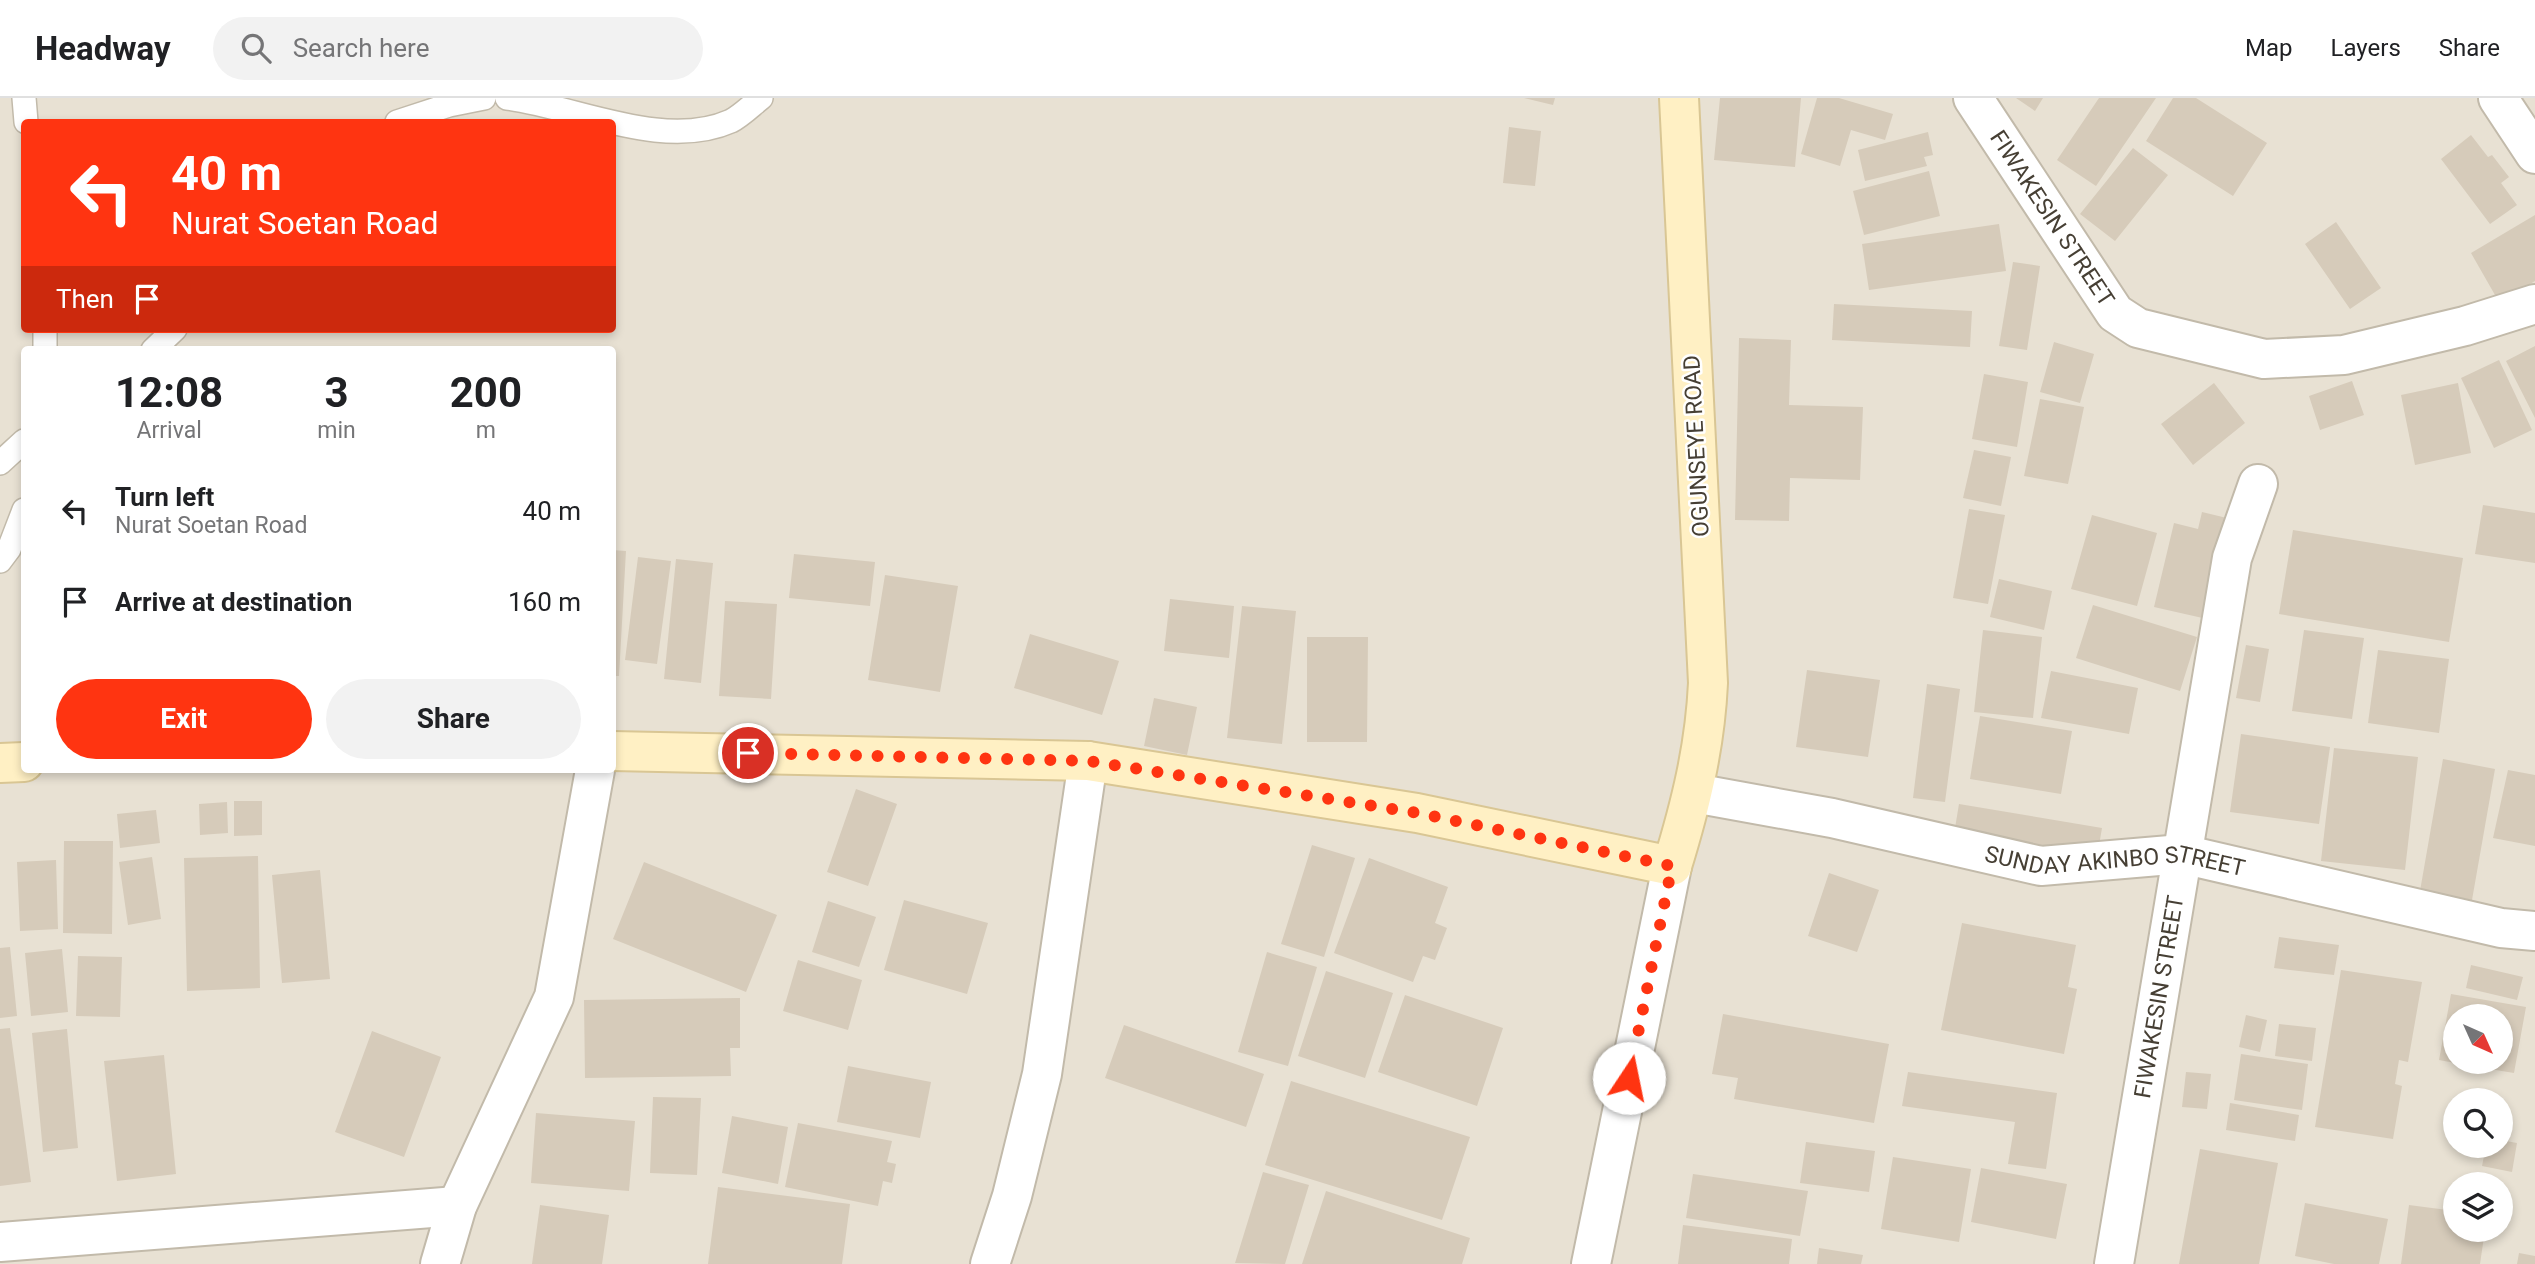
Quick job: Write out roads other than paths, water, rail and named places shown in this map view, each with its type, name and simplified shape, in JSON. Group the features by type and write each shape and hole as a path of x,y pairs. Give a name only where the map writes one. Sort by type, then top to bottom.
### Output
{"street":[{"name":"OGUNSEYE ROAD","path":"1672,866 1695,793 1706,728 1708,683 1679,98"},
{"name":"FIWAKESIN STREET","path":"1973,98 2115,313 2138,328 2264,359 2344,355 2465,326 2535,304"},
{"path":"2498,98 2535,154"},
{"name":"FIWAKESIN STREET","path":"2114,1264 2232,558 2258,485"},
{"path":"616,751 1088,761 1418,813 1672,866 1591,1264"},
{"path":"990,1264 1012,1196 1042,1074 1088,761"},
{"path":"0,763 21,762"},
{"path":"440,1264 457,1206 554,997 594,773"},
{"name":"SUNDAY AKINBO STREET","path":"1695,793 1832,818 2041,866 2182,854 2501,928 2535,931"},
{"path":"0,1242 457,1206"}],"lane":[{"path":"24,98 26,119"},
{"path":"406,119 449,105 484,98"},
{"path":"507,98 601,119"},
{"path":"616,122 690,132 732,121 761,98"},
{"path":"157,346 172,333"},
{"path":"0,463 21,444"},
{"path":"0,561 9,549 21,518"}]}
